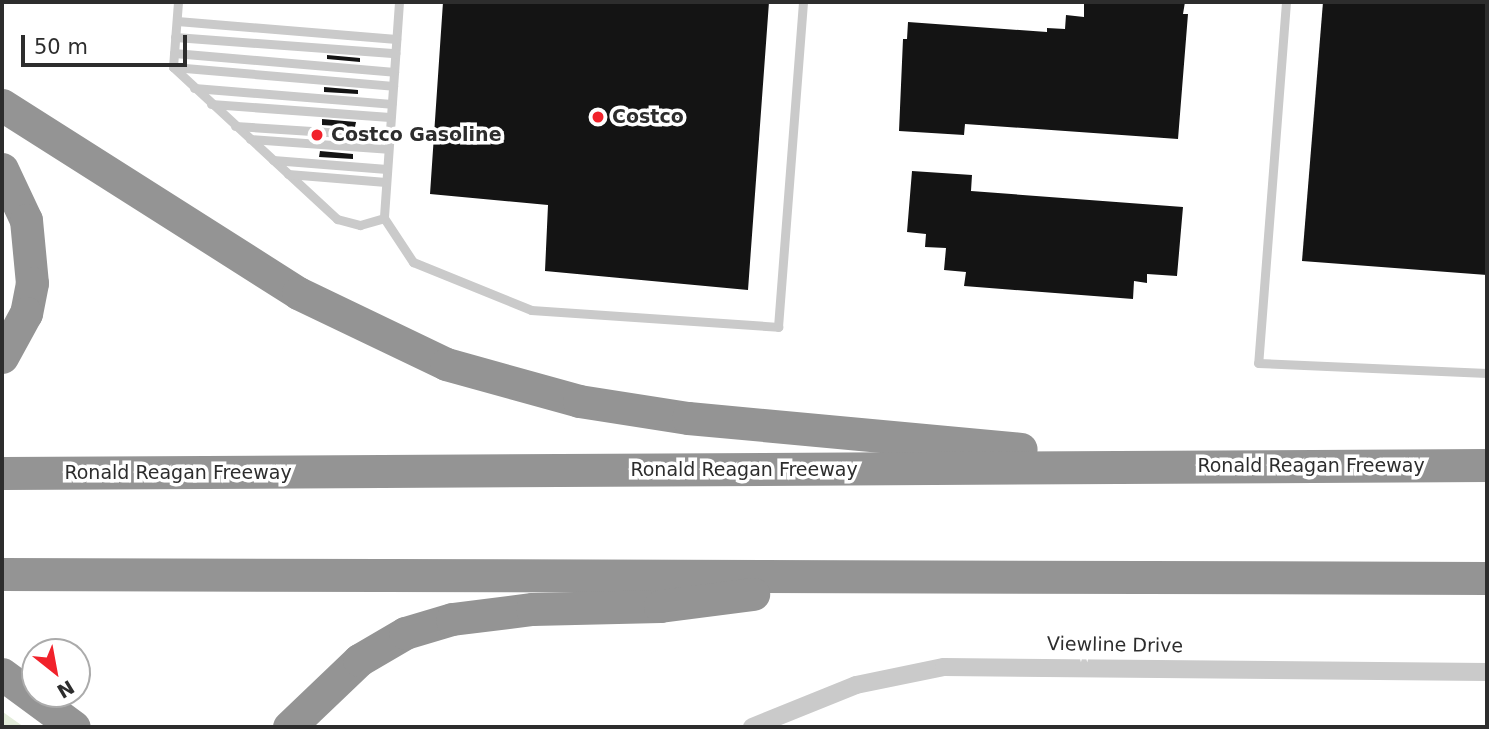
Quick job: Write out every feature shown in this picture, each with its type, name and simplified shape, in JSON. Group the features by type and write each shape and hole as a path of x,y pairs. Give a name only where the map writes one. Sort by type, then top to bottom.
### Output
{"highway":[{"path":"2,105 298,293 372,332 446,364 504,383 579,401 688,418 1194,466"},
{"path":"2,169 26,220 32,283 26,313 2,357"},
{"name":"Ronald Reagan Freeway","path":"2,473 1487,465"},
{"path":"2,574 1487,578"},
{"path":"289,727 359,660 405,633 452,619 531,609 660,606 877,578"},
{"path":"2,674 74,727"}],"street":[{"name":"Viewline Drive","path":"752,727 856,685 944,667 1487,672"}],"lane":[{"path":"178,2 173,67 337,219 360,225 384,218"},
{"path":"399,2 384,218 413,262 531,310 778,327 803,2"},
{"path":"1286,2 1258,363 1487,373"},
{"path":"177,21 396,39"},
{"path":"175,37 395,53"},
{"path":"174,53 394,72"},
{"path":"173,67 393,86"},
{"path":"194,88 391,104"},
{"path":"211,104 390,117"},
{"path":"235,126 389,136"},
{"path":"250,139 388,149"},
{"path":"273,160 387,169"},
{"path":"288,174 386,182"}],"green space":[{"path":"3,712 24,727 2,727"}],"building":[{"name":"Costco","path":"443,2 769,2 748,290 545,271 548,205 430,194"},
{"path":"1185,2 1183,14 1188,14 1178,139 965,124 964,135 899,131 903,39 907,39 908,22 1047,32 1047,28 1065,29 1066,15 1084,17 1084,3"},
{"path":"1323,2 1487,2 1487,275 1302,261"},
{"path":"327,55 360,58 360,62 327,59"},
{"path":"324,87 358,90 358,94 324,92"},
{"path":"322,119 356,122 355,127 322,125"},
{"path":"320,151 353,154 353,159 319,157"},
{"path":"912,171 972,175 971,191 1183,207 1177,276 1147,274 1147,283 1134,281 1133,299 964,286 966,272 944,270 946,248 925,247 926,234 907,232"}],"place":[{"name":"Costco","path":"598,117"},
{"name":"Costco Gasoline","path":"317,135"}]}
